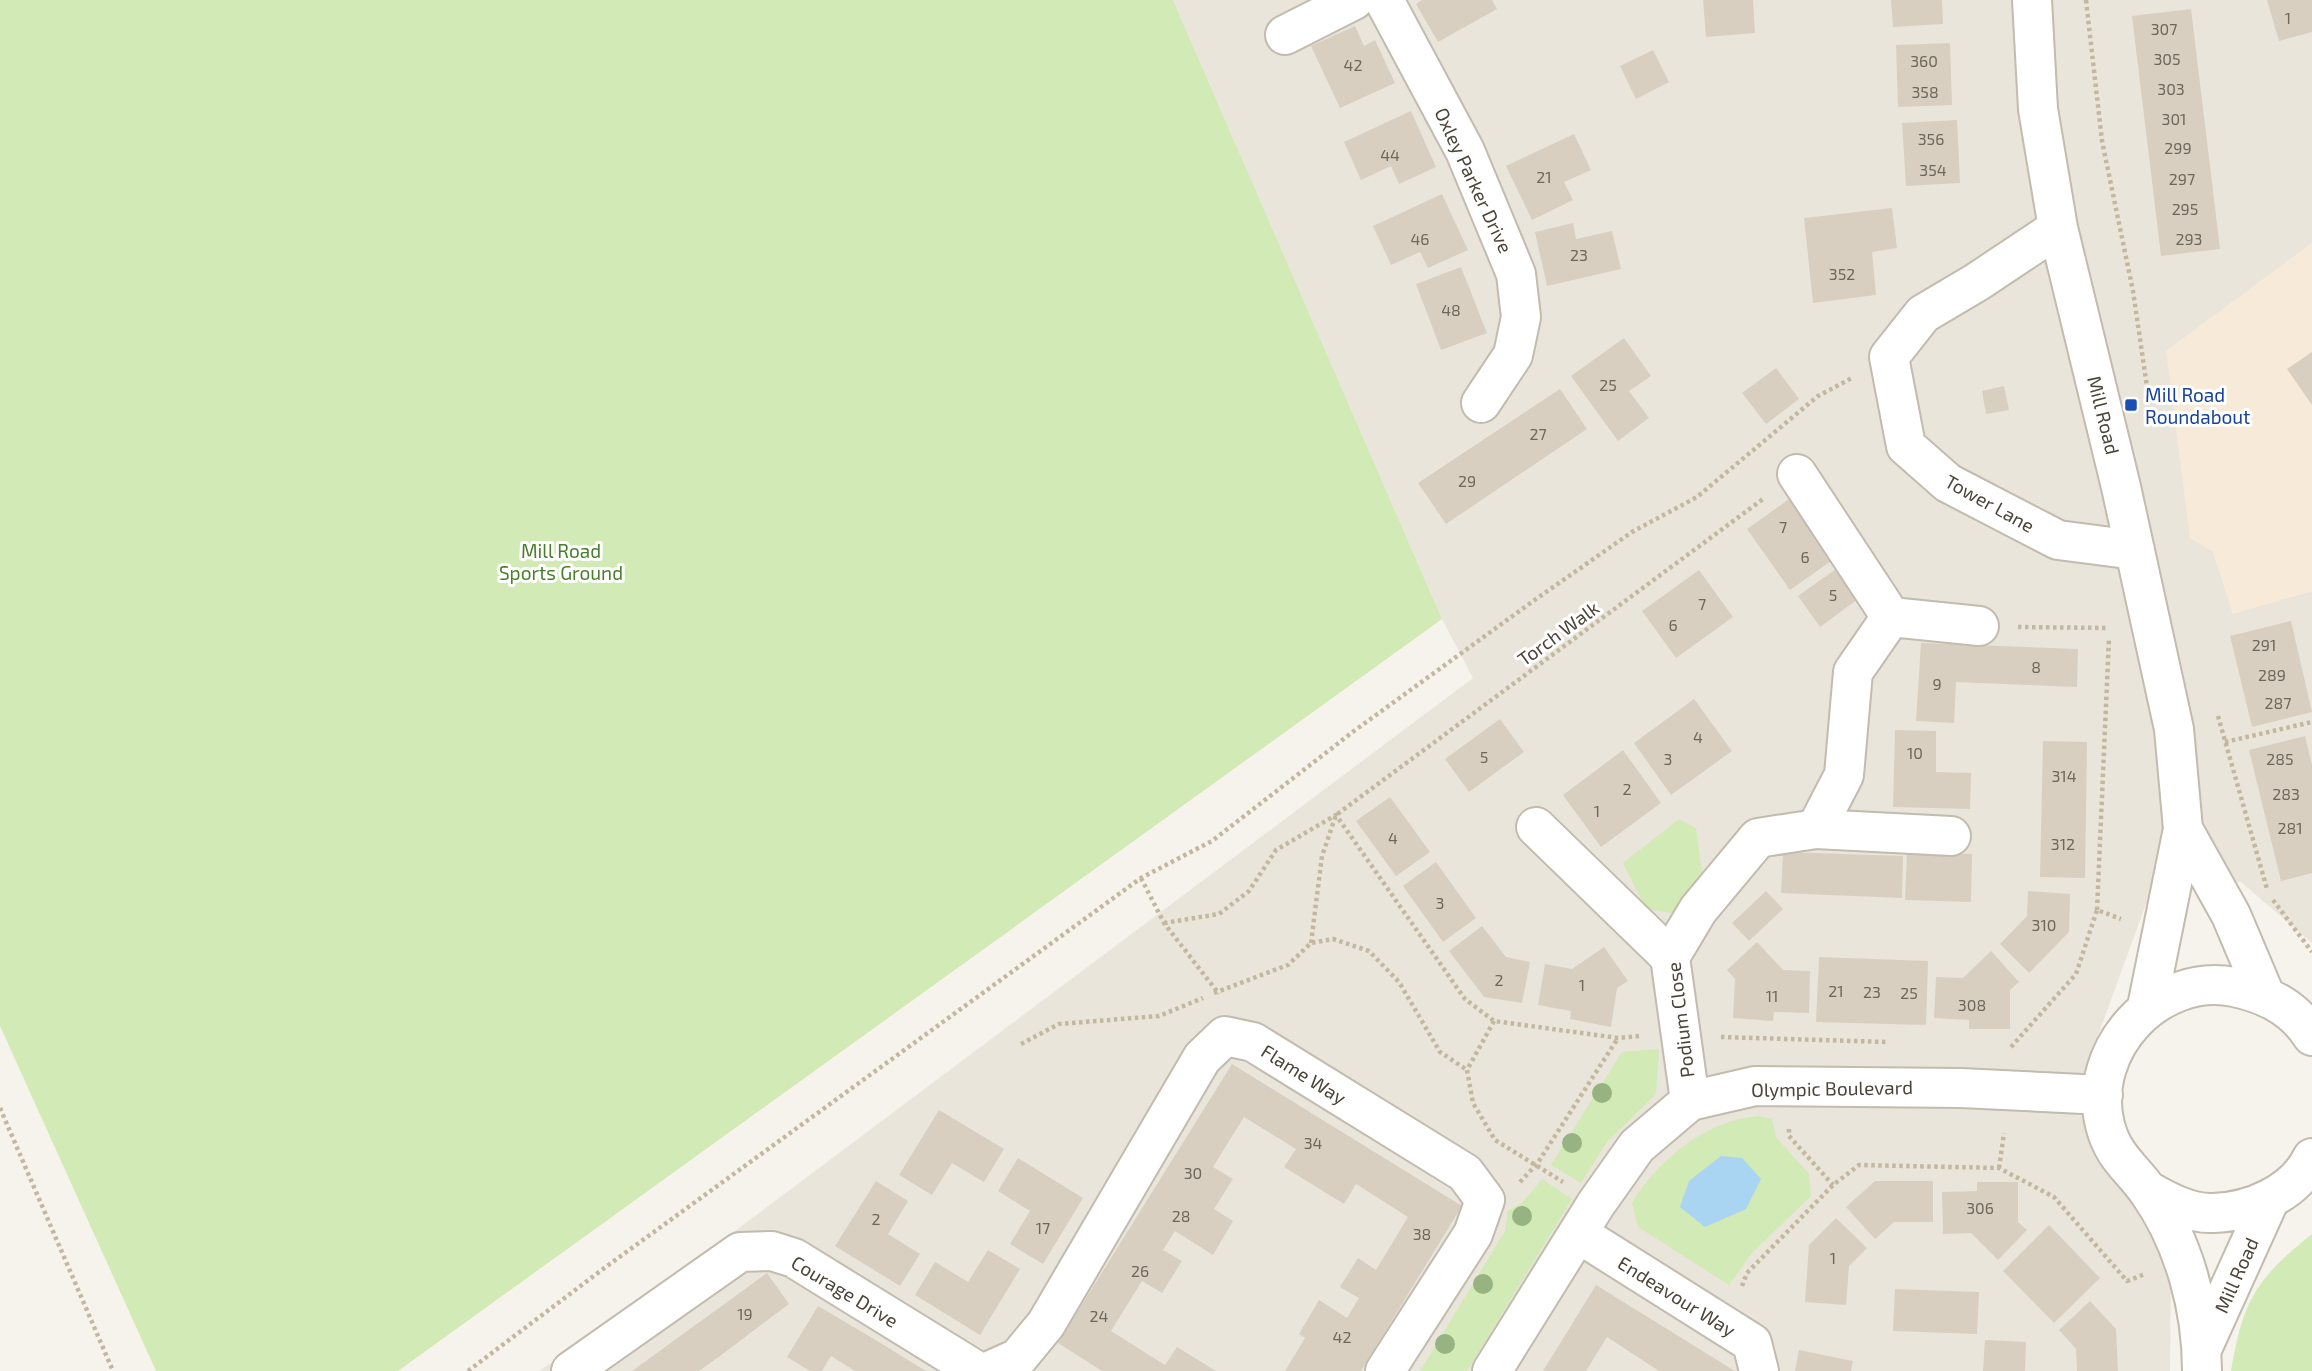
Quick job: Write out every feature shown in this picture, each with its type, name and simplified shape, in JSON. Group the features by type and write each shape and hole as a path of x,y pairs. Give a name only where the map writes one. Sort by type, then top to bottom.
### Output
{"street":[{"path":"1285,34 1354,0"},
{"name":"Oxley Parker Drive","path":"1384,0 1465,151 1516,274 1521,317 1513,355 1481,403"},
{"name":"Mill Road","path":"2032,0 2038,109 2058,229 2135,550 2174,729 2183,829 2147,1007"},
{"path":"1889,357 1923,313 1977,282 2058,229"},
{"name":"Tower Lane","path":"1889,357 1906,446 1948,483 2057,540 2135,550"},
{"path":"1797,474 1891,617"},
{"path":"1891,617 1979,626"},
{"path":"1816,829 1844,775 1853,672 1891,617"},
{"path":"1536,827 1670,957"},
{"name":"Podium Close","path":"1690,1101 1670,957 1698,909 1758,838 1816,829 1951,836"},
{"name":"Mill Road","path":"2183,829 2231,915 2264,993"},
{"name":"Mill Road","path":"2202,1360 2185,1258 2147,1190 2121,1161 2105,1125 2103,1095 2110,1055 2132,1022 2147,1007 2182,989 2216,983 2264,993 2309,1028"},
{"name":"Flame Way","path":"1014,1367 1046,1324 1202,1058 1224,1036 1252,1042 1465,1173 1485,1200"},
{"name":"Olympic Boulevard","path":"1492,1371 1587,1219 1637,1146 1690,1101 1755,1086 1961,1088 2103,1095"},
{"name":"Mill Road","path":"2147,1190 2173,1205 2212,1214 2270,1201 2310,1168"},
{"path":"1385,1371 1472,1234 1485,1200"},
{"name":"Mill Road","path":"2202,1360 2270,1201"},
{"name":"Endeavour Way","path":"1587,1219 1752,1343 1759,1371"},
{"name":"Courage Drive","path":"571,1371 740,1252 772,1251 806,1265 977,1371"}],"path":[{"path":"2086,0 2102,141 2133,291 2155,438"},
{"path":"468,1371 614,1261 1141,878 1212,841 1354,731 1536,599 1632,533 1697,497 1818,396 1889,357"},
{"name":"Torch Walk","path":"1164,923 1219,914 1249,891 1276,850 1336,815 1797,474"},
{"path":"1979,626 2152,628"},
{"path":"1997,1047 2010,1048 2076,974 2097,910 2109,628"},
{"path":"2214,704 2269,894 2312,952"},
{"path":"2225,742 2312,722"},
{"path":"1311,943 1322,856 1336,815"},
{"path":"1336,815 1465,999 1494,1021 1618,1038 1654,1034 1900,1042"},
{"path":"1141,878 1164,923 1218,991"},
{"path":"2097,910 2138,925 2160,939"},
{"path":"1494,1021 1467,1070 1473,1103 1495,1140 1537,1164 1587,1219"},
{"path":"1485,1200 1509,1194 1537,1164 1618,1038"},
{"path":"0,1108 113,1371"},
{"path":"1738,1298 1747,1273 1833,1185 1859,1165 1999,1168 2054,1197 2127,1281 2185,1258"}],"shaded area":[{"path":"1173,0 2312,0 2312,243 2166,352 2213,552 2233,613 2312,591 2312,943 2241,882 2155,879 2079,1088 2171,1276 2170,1371 539,1371 611,1324 1473,678 1442,619"},
{"path":"2312,243 2312,591 2233,614 2213,552 2190,538 2166,351"}],"green space":[{"name":"Mill Road Sports Ground","path":"0,0 1173,0 1442,619 398,1371 156,1371 0,1026"},
{"path":"1679,819 1696,828 1702,874 1672,913 1646,909 1623,863"},
{"path":"1659,1049 1656,1094 1607,1142 1581,1183 1551,1165 1622,1052"},
{"path":"1759,1116 1772,1119 1776,1137 1809,1174 1811,1196 1752,1253 1729,1285 1638,1227 1632,1203 1656,1171 1686,1144 1721,1125"},
{"path":"1542,1179 1572,1199 1467,1371 1420,1371 1505,1231 1508,1210 1521,1204"},
{"path":"2312,1234 2312,1371 2231,1371 2241,1326 2255,1293 2277,1264"}],"water":[{"path":"1721,1156 1742,1158 1761,1179 1746,1209 1705,1227 1680,1207 1689,1181"}],"building":[{"path":"1422,0 1492,0 1497,9 1438,42 1416,4"},
{"path":"1703,0 1753,0 1755,33 1706,37"},
{"path":"1891,0 1942,0 1943,24 1893,27"},
{"path":"2267,0 2312,0 2312,32 2279,41"},
{"path":"2191,9 2220,249 2161,256 2132,16"},
{"path":"1355,26 1364,46 1375,40 1395,83 1340,108 1311,46"},
{"path":"1950,43 1952,105 1898,107 1896,45"},
{"path":"1653,50 1669,82 1636,99 1620,66"},
{"path":"1411,111 1436,167 1399,184 1391,166 1361,180 1344,142"},
{"path":"1957,120 1960,183 1906,186 1902,123"},
{"path":"1574,134 1591,170 1564,182 1573,200 1532,220 1506,166"},
{"path":"1442,194 1468,250 1428,268 1420,252 1391,265 1373,226"},
{"path":"1892,208 1897,248 1872,252 1876,295 1813,303 1804,218"},
{"path":"1573,223 1576,239 1612,231 1621,269 1547,286 1535,232"},
{"path":"1461,267 1487,333 1441,350 1416,284"},
{"path":"1624,338 1651,376 1629,391 1649,418 1618,441 1571,376"},
{"path":"2312,352 2312,405 2287,369"},
{"path":"1776,368 1799,399 1766,424 1742,393"},
{"path":"2004,386 2009,410 1986,414 1982,391"},
{"path":"1560,389 1587,429 1446,524 1418,483"},
{"path":"1798,493 1841,554 1790,590 1747,529"},
{"path":"1847,561 1869,591 1820,627 1798,596"},
{"path":"1699,570 1733,617 1676,658 1642,611"},
{"path":"2291,621 2312,712 2252,727 2230,636"},
{"path":"1921,643 2078,649 2077,687 1956,682 1954,723 1916,721"},
{"path":"1694,699 1732,751 1671,795 1634,743"},
{"path":"1500,719 1524,752 1469,792 1445,759"},
{"path":"1895,730 1936,731 1936,772 1971,773 1970,809 1893,807"},
{"path":"2305,736 2312,765 2312,873 2281,881 2249,750"},
{"path":"2043,741 2087,742 2085,878 2040,877"},
{"path":"1623,750 1661,803 1601,847 1563,795"},
{"path":"1390,797 1430,852 1396,876 1356,821"},
{"path":"1783,852 1903,856 1902,898 1781,893"},
{"path":"1907,852 1972,854 1971,902 1905,900"},
{"path":"1436,862 1476,918 1443,942 1403,886"},
{"path":"1766,891 1783,909 1749,941 1732,923"},
{"path":"2028,891 2070,894 2069,932 2029,973 2000,944 2027,916"},
{"path":"1482,926 1506,957 1530,962 1522,1003 1484,997 1449,951"},
{"path":"1757,942 1783,970 1810,971 1809,1013 1774,1012 1773,1021 1733,1018 1735,979 1727,970"},
{"path":"1604,947 1628,981 1617,988 1611,1027 1570,1019 1571,1011 1538,1005 1545,964 1572,969"},
{"path":"1991,951 2019,982 2010,990 2010,1029 1969,1029 1969,1020 1934,1018 1936,977 1963,978"},
{"path":"1819,957 1928,961 1926,1025 1816,1022"},
{"path":"1232,1064 1462,1206 1361,1371 1285,1371 1305,1338 1299,1334 1319,1300 1347,1318 1359,1298 1340,1287 1358,1258 1376,1270 1408,1217 1356,1184 1344,1204 1284,1167 1296,1149 1244,1117 1213,1167 1233,1179 1214,1209 1233,1221 1213,1255 1175,1231 1163,1250 1182,1261 1162,1293 1142,1281 1111,1331 1165,1365 1177,1347 1216,1371 1102,1371 1058,1343"},
{"path":"939,1110 1004,1149 984,1182 952,1163 932,1195 899,1175"},
{"path":"1018,1158 1083,1198 1043,1264 1010,1244 1030,1211 998,1191"},
{"path":"876,1181 908,1201 888,1234 920,1254 900,1286 835,1246"},
{"path":"1875,1181 1933,1181 1933,1222 1894,1222 1875,1239 1846,1207"},
{"path":"1977,1182 2018,1182 2018,1222 2027,1230 1998,1260 1971,1233 1943,1234 1942,1192 1977,1191"},
{"path":"1836,1218 1867,1248 1849,1266 1846,1305 1805,1302 1809,1245"},
{"path":"2049,1225 2100,1278 2054,1323 2003,1271"},
{"path":"988,1250 1020,1269 980,1335 915,1295 935,1262 968,1282"},
{"path":"767,1273 789,1304 724,1353 699,1371 632,1371"},
{"path":"1596,1285 1735,1371 1659,1371 1607,1337 1586,1371 1543,1371"},
{"path":"1895,1289 1979,1292 1977,1334 1893,1331"},
{"path":"2090,1301 2116,1329 2118,1371 2077,1371 2076,1349 2059,1330"},
{"path":"818,1306 926,1371 855,1371 831,1356 822,1371 810,1371 787,1357"},
{"path":"1985,1340 2026,1342 2025,1371 1983,1371"},
{"path":"1799,1350 1853,1361 1851,1371 1795,1371"}],"place":[{"name":"Mill Road Roundabout","path":"2131,405"}]}
